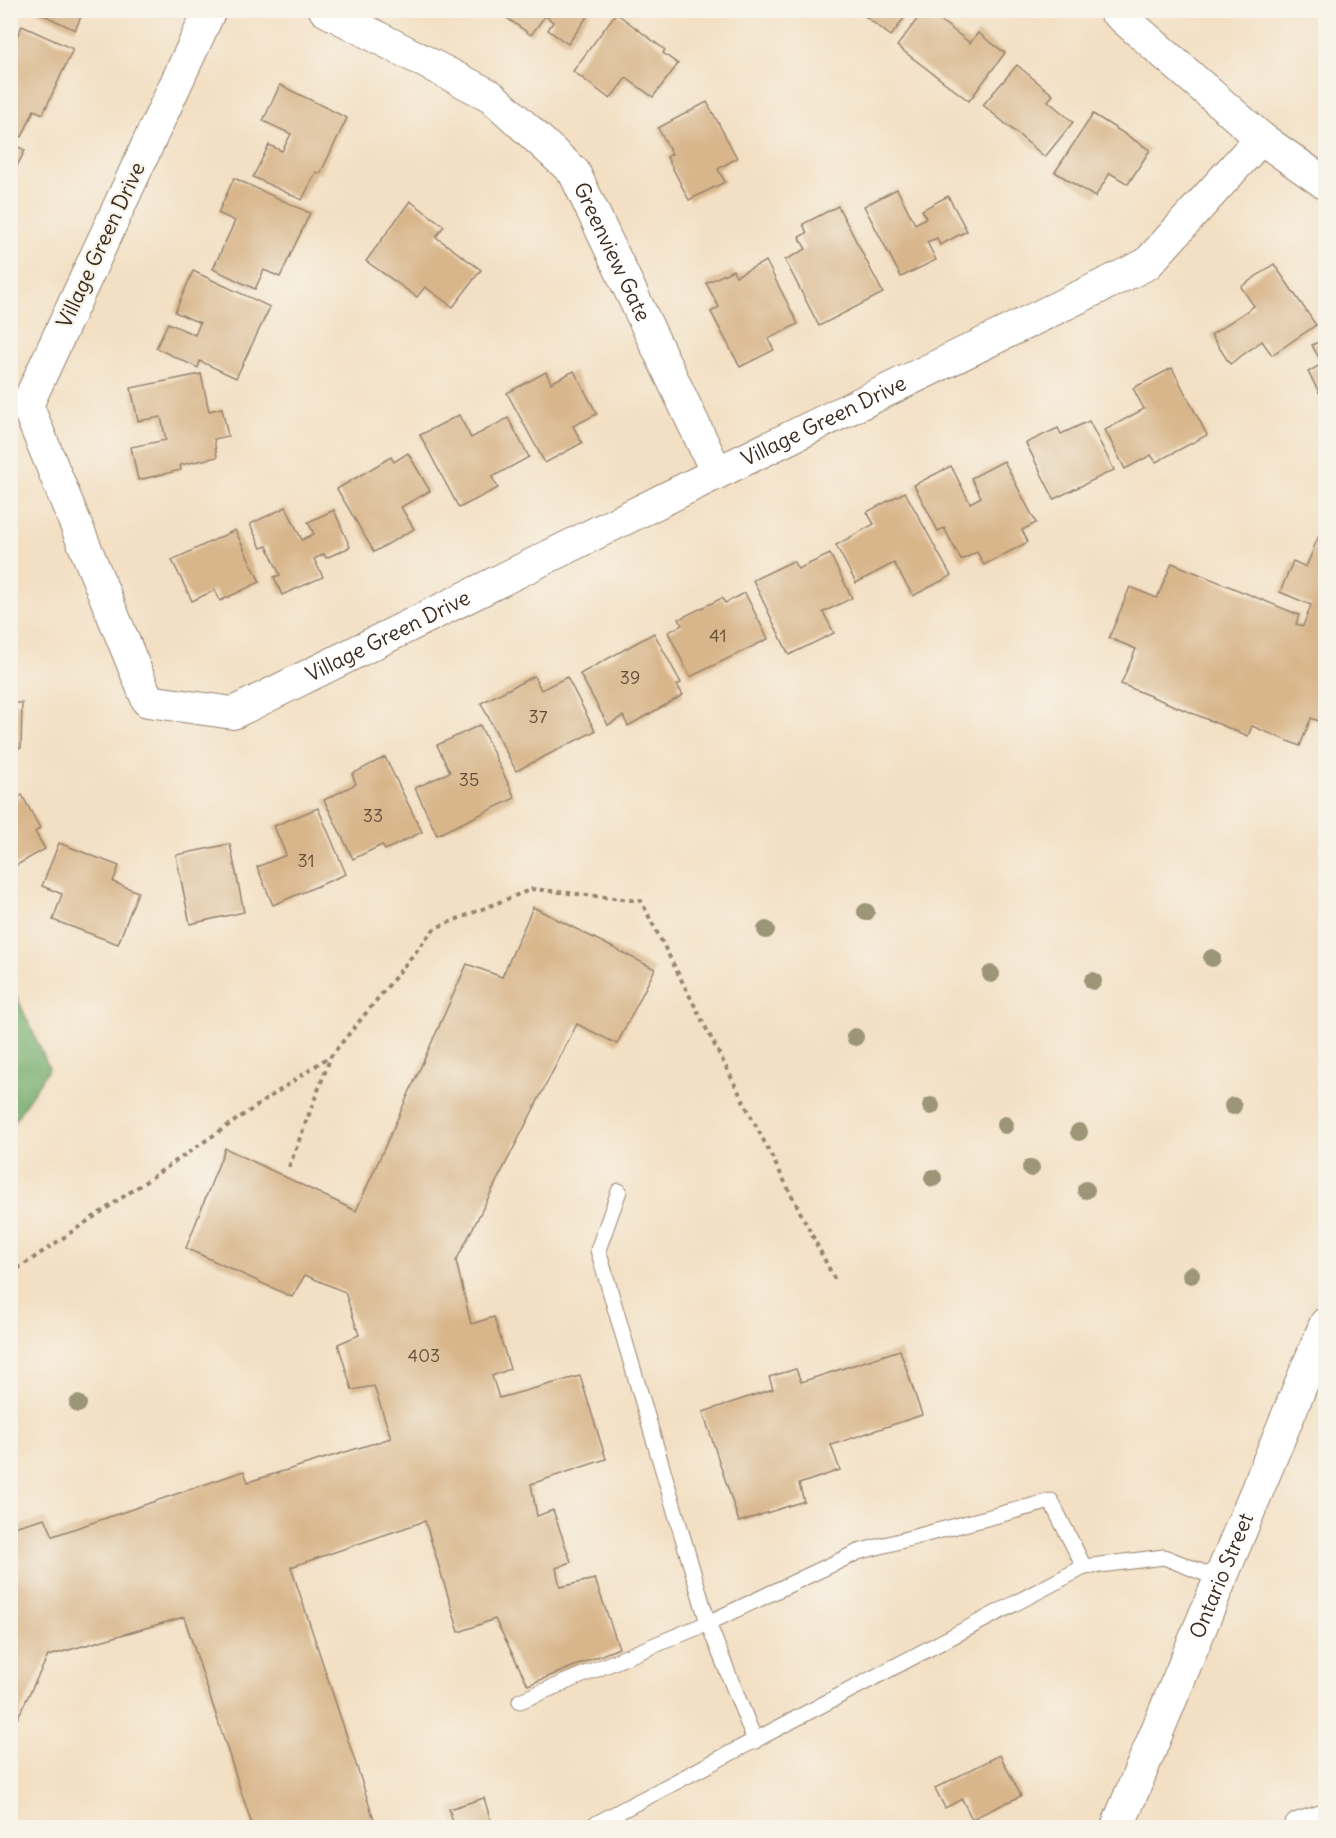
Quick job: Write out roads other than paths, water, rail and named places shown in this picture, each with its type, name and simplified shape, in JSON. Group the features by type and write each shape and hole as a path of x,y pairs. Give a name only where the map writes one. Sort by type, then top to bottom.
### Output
{"main road":[{"name":"Ontario Street","path":"1117,1827 1326,1324"}],"street":[{"name":"Village Green Drive","path":"210,10 27,405 148,701 233,713 717,473 1147,264 1261,138"},
{"name":"Greenview Gate","path":"325,10 490,96 574,172 717,473"},
{"path":"1114,10 1261,138 1326,184"},
{"path":"1300,1827 1326,1820"}],"lane":[{"path":"619,1191 598,1250 708,1623 755,1741"},
{"path":"520,1701 708,1623 858,1552 1051,1501 1084,1567"},
{"path":"588,1827 1084,1567 1164,1557 1219,1579"}]}
